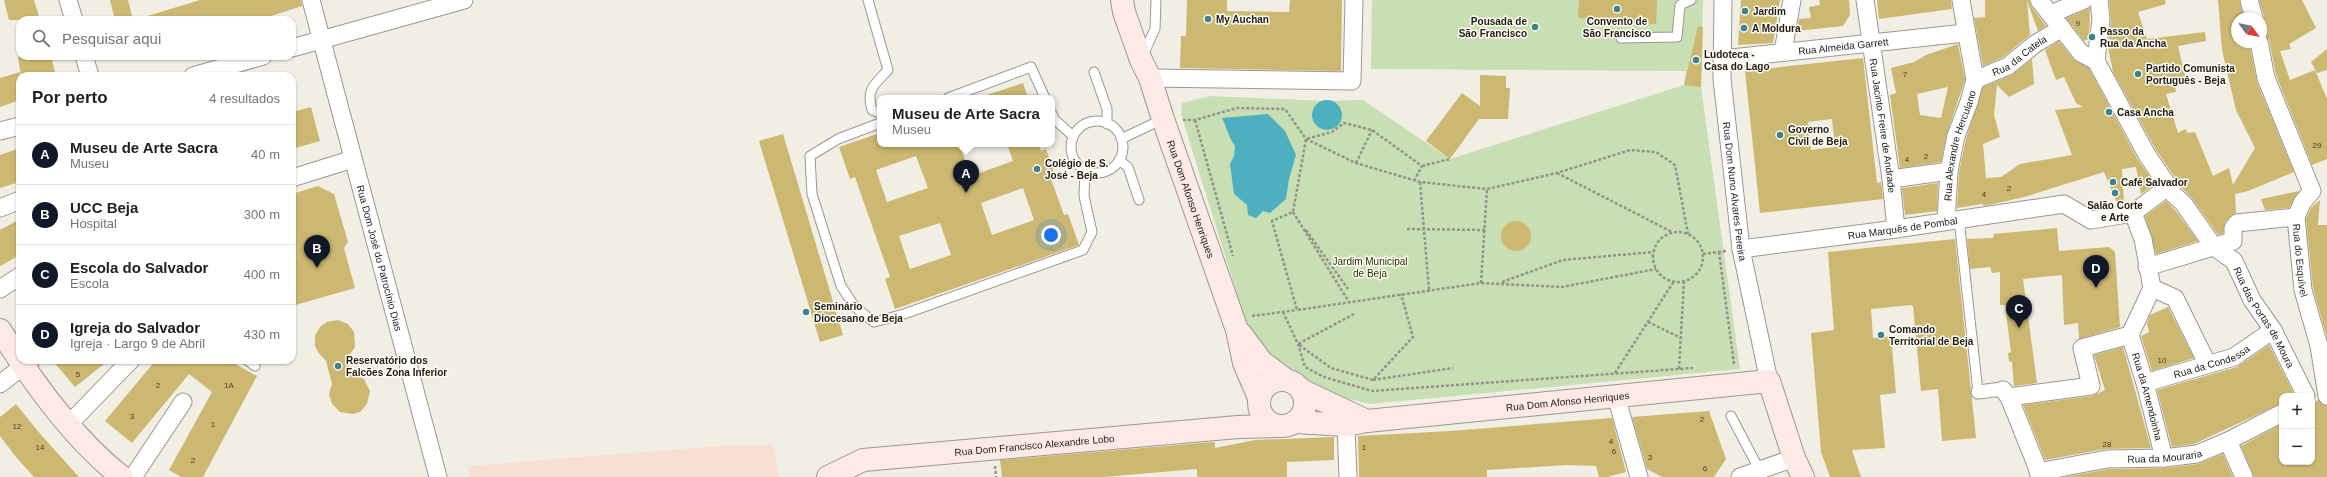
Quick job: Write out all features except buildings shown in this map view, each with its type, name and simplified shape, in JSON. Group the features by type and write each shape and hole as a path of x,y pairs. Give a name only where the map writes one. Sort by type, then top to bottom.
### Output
{"main road":[{"name":"Rua Dom Afonso Henriques","path":"1122,0 1124,12 1146,69 1237,330 1244,364 1258,402"},
{"path":"0,330 16,350"},
{"path":"1237,330 1262,362 1294,385 1305,404 1304,411 1286,424 1266,421 1259,410 1258,402"},
{"path":"28,364 69,424 122,477"},
{"path":"1245,426 1266,386 1279,380 1294,385 1367,421"},
{"name":"Rua Dom Afonso Henriques","path":"1286,424 1346,425 1367,421 1769,381"},
{"path":"1769,381 1798,468"},
{"name":"Rua Dom Francisco Alexandre Lobo","path":"828,477 863,460 1245,426 1286,424"}],"street":[{"path":"68,0 73,16"},
{"name":"Rua Dom José do Patrocínio Dias","path":"311,0 438,477"},
{"path":"296,47 464,0"},
{"path":"1146,69 1352,81 1354,0"},
{"name":"Rua Dom Nuno Alvares Pereira","path":"1723,0 1722,79 1741,248 1769,381"},
{"path":"1783,52 1792,0"},
{"name":"Rua Jacinto Freire de Andrade","path":"1864,0 1891,179 1896,229"},
{"name":"Rua Alexandre Herculano","path":"1953,220 1949,171 1956,136 1969,102 1975,80 1961,0"},
{"path":"2039,0 2081,52 2096,61 2101,19 2098,0"},
{"path":"2051,14 2084,0"},
{"path":"2249,0 2252,12"},
{"name":"Rua da Catela","path":"1975,80 2008,66 2036,44 2062,28"},
{"name":"Rua Almeida Garrett","path":"1722,58 1966,33"},
{"name":"Rua do Esquível","path":"2260,48 2266,78 2312,191 2302,203 2296,217 2303,290 2319,346 2322,396"},
{"path":"85,60 89,72"},
{"path":"207,72 249,60"},
{"name":"Rua das Portas de Moura","path":"2096,61 2147,155 2214,246 2234,261 2252,300 2273,330 2304,393"},
{"path":"0,131 16,127"},
{"path":"296,177 353,159"},
{"path":"1891,179 1949,171"},
{"path":"1978,392 2006,393 2091,386 2082,348 2130,335 2152,288 2143,239 2133,214 2169,186"},
{"path":"0,208 16,202"},
{"name":"Rua Marquês de Pombal","path":"1741,248 1896,229 2064,204 2091,220 2133,214"},
{"path":"2147,267 2233,241 2233,228 2237,223 2296,217"},
{"path":"0,289 16,279"},
{"path":"2152,288 2175,298 2208,363"},
{"name":"Rua da Condessa","path":"2145,383 2208,363 2234,357 2273,330"},
{"name":"Rua da Amendoinha","path":"2130,335 2145,383 2164,458"},
{"path":"0,384 26,364"},
{"path":"69,424 127,364"},
{"path":"2006,393 2040,475"},
{"path":"1616,396 1639,477"},
{"path":"133,477 183,402"},
{"name":"Rua da Mouraria","path":"2040,475 2107,459 2164,458 2197,454 2228,442 2279,415"},
{"path":"1346,425 1348,477"},
{"path":"2228,442 2244,477"},
{"path":"1740,477 1759,469 1798,468"}],"lane":[{"path":"868,0 888,70 871,88 868,98 872,110 877,112"},
{"path":"1146,69 1155,29 1156,0"},
{"path":"1621,38 1677,37 1680,5 1691,0"},
{"path":"956,95 1031,67 1044,95"},
{"path":"1094,72 1107,108 1107,124"},
{"path":"1121,139 1163,119"},
{"path":"1055,120 1074,136"},
{"path":"1092,122 1107,124 1114,128 1121,139 1123,146 1119,160 1108,171 1092,173 1085,171 1073,159 1071,152 1074,136 1084,124 1092,122"},
{"path":"877,124 838,139 810,156 812,194 841,286 855,307 874,322 904,314 1083,250 1092,232 1084,196 1085,171"},
{"path":"1119,160 1128,167 1139,200"},
{"path":"1953,220 1978,392"},
{"path":"1731,416 1759,469"}],"path":[{"path":"1163,119 1195,120 1237,108 1285,109 1306,139 1356,163 1414,181 1488,189 1557,173 1630,150 1656,152 1674,165 1688,234 1700,246 1702,254 1700,268 1696,274 1684,281 1674,281 1664,278 1656,269 1653,252 1659,239 1672,232"},
{"path":"1195,120 1233,257"},
{"path":"1306,139 1332,132 1344,123 1372,130 1422,166"},
{"path":"1356,163 1372,130"},
{"path":"1306,139 1293,212 1349,302"},
{"path":"1414,181 1422,166 1450,159"},
{"path":"1557,173 1672,232 1688,234"},
{"path":"1420,182 1429,290"},
{"path":"1481,283 1488,189"},
{"path":"1293,212 1348,288"},
{"path":"1293,212 1272,221 1297,310"},
{"path":"1407,229 1485,230"},
{"path":"1702,254 1741,248"},
{"path":"1500,282 1563,260 1653,252"},
{"path":"1719,252 1734,364 1726,365"},
{"path":"1249,309 1252,316 1481,283 1500,282 1562,287 1656,269"},
{"path":"1615,373 1674,281"},
{"path":"1679,369 1684,281"},
{"path":"1372,380 1413,337 1401,294"},
{"path":"1283,312 1298,344 1306,367 1324,377 1372,391 1695,368"},
{"path":"1298,344 1354,314"},
{"path":"1648,322 1681,338"},
{"path":"1298,344 1331,368 1372,380 1453,368"}],"shaded area":[{"path":"773,445 779,477 470,477 468,466 719,446"}],"green space":[{"name":"Jardim Municipal de Beja","path":"1372,0 1703,0 1701,87 1740,369 1370,404 1319,392 1280,369 1251,339 1181,114 1182,103 1211,96 1324,101 1363,100 1450,159 1684,85 1686,71 1371,69"}],"water":[{"path":"1327,100 1333,101 1341,109 1341,121 1333,129 1327,130 1321,129 1313,121 1312,115 1313,109 1321,101"},
{"path":"1268,114 1285,131 1296,155 1289,179 1286,199 1270,213 1263,211 1256,218 1248,215 1247,205 1234,194 1230,164 1234,156 1235,146 1222,118"}],"place":[{"name":"Convento de São Francisco","path":"1617,9"},
{"name":"Jardim","path":"1745,11"},
{"name":"My Auchan","path":"1208,19"},
{"name":"Pousada de São Francisco","path":"1535,27"},
{"name":"A Moldura","path":"1744,28"},
{"name":"Passo da Rua da Ancha","path":"2092,37"},
{"name":"Ludoteca - Casa do Lago","path":"1696,60"},
{"name":"Partido Comunista Português - Beja","path":"2138,74"},
{"name":"Casa Ancha","path":"2109,112"},
{"name":"Governo Civil de Beja","path":"1780,135"},
{"name":"Colégio de S. José - Beja","path":"1037,169"},
{"name":"Café Salvador","path":"2113,182"},
{"name":"Museu de Arte Sacra","path":"966,193"},
{"name":"Salão Corte e Arte","path":"2115,193"},
{"name":"UCC Beja","path":"317,268"},
{"name":"Igreja do Salvador","path":"2096,288"},
{"name":"Seminário Diocesano de Beja","path":"806,312"},
{"name":"Escola do Salvador","path":"2019,328"},
{"name":"Comando Territorial de Beja","path":"1881,335"},
{"name":"Reservatório dos Falcões Zona Inferior","path":"338,366"}]}
